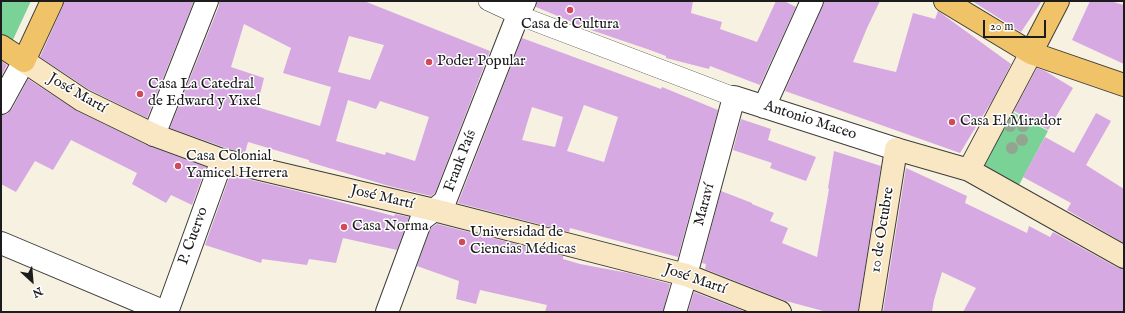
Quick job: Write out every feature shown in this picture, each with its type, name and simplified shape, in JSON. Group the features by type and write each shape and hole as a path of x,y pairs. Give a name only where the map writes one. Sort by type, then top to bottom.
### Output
{"main road":[{"path":"24,61 52,1"},
{"path":"945,1 1032,53 1124,85"},
{"path":"969,170 1032,53 1058,1"},
{"name":"José Martí","path":"1,46 82,100 154,135 222,160 434,210 686,275 780,312"},
{"name":"Antonio Maceo","path":"896,149 969,170 1124,257"},
{"name":"10 de Octubre","path":"870,312 896,149"}],"street":[{"path":"154,135 207,1"},
{"name":"Antonio Maceo","path":"488,1 522,8 734,97 896,149"},
{"path":"764,107 810,2"},
{"name":"Frank País","path":"387,312 421,220 445,201 522,8"},
{"path":"1,103 24,61"},
{"name":"Maraví","path":"675,312 734,97"},
{"name":"P. Cuervo","path":"166,312 222,160"},
{"path":"1,243 166,312"}],"green space":[{"path":"1,1 31,1 11,44 1,36"},
{"path":"1009,110 1048,131 1019,185 985,167 982,159"}],"building":[{"path":"64,1 194,1 147,118 88,89 40,57"},
{"path":"219,1 364,1 490,51 435,193 431,196 389,186 248,142 245,153 226,148 170,128 219,6","holes":["244,24 291,48 283,73 331,87 320,126 257,107 264,78 231,67","349,36 384,45 370,80 338,72","348,100 376,109 380,101 429,117 415,161 386,152 385,155 336,141"]},
{"path":"537,1 693,1 691,13 722,22 720,29 757,42 776,1 784,1 796,7 760,85 710,66 709,69 666,58 666,56 650,50 591,30 536,7"},
{"path":"824,1 880,1 853,62 896,72 913,13 935,19 938,11 1011,64 993,99 960,153 785,91"},
{"path":"972,1 1042,1 1021,32"},
{"path":"1090,1 1110,1 1124,5 1124,64 1072,40"},
{"path":"522,38 661,89 662,87 718,110 678,257 570,228 569,232 458,203","holes":["584,105 618,117 604,162 567,151","532,107 563,117 555,147 522,140"]},
{"path":"1,61 7,65 1,77"},
{"path":"1037,68 1045,71 1073,88 1048,130 1014,111"},
{"path":"28,79 77,111 149,146 206,167 192,205 171,195 166,203 132,184 137,173 71,140 53,170 35,161 16,192 1,184 1,115 7,114 12,109"},
{"path":"1096,113 1111,121 1086,165 1124,189 1124,243 1067,210 1071,203 1023,177 1045,137 1074,153"},
{"path":"741,119 771,129 768,140 816,157 806,181 770,168 772,163 733,150"},
{"path":"834,151 881,166 858,312 827,312 786,301 705,269 706,264 702,263 721,191 774,213 770,221 788,228 782,243 817,257"},
{"path":"906,168 967,196 965,203 1027,233 1029,226 1050,237 1053,232 1118,268 1124,269 1124,312 963,312 976,288 942,272 932,312 883,312"},
{"path":"230,175 394,216 395,214 409,217 397,250 343,238 336,263 309,259 307,265 262,259 261,263 205,245"},
{"path":"437,224 563,256 563,259 580,264 628,273 670,284 663,312 545,312 547,305 480,290 476,304 456,299 459,281 417,266 431,228"},
{"path":"694,292 746,312 688,312"}],"place":[{"name":"Casa de Cultura","path":"570,10"},
{"name":"Poder Popular","path":"429,62"},
{"name":"Casa La Catedral de Edward y Yixel","path":"140,94"},
{"name":"Casa El Mirador","path":"952,122"},
{"name":"Casa Colonial Yamicel Herrera","path":"178,166"},
{"name":"Casa Norma","path":"344,227"},
{"name":"Universidad de Ciencias Médicas","path":"462,242"}]}
